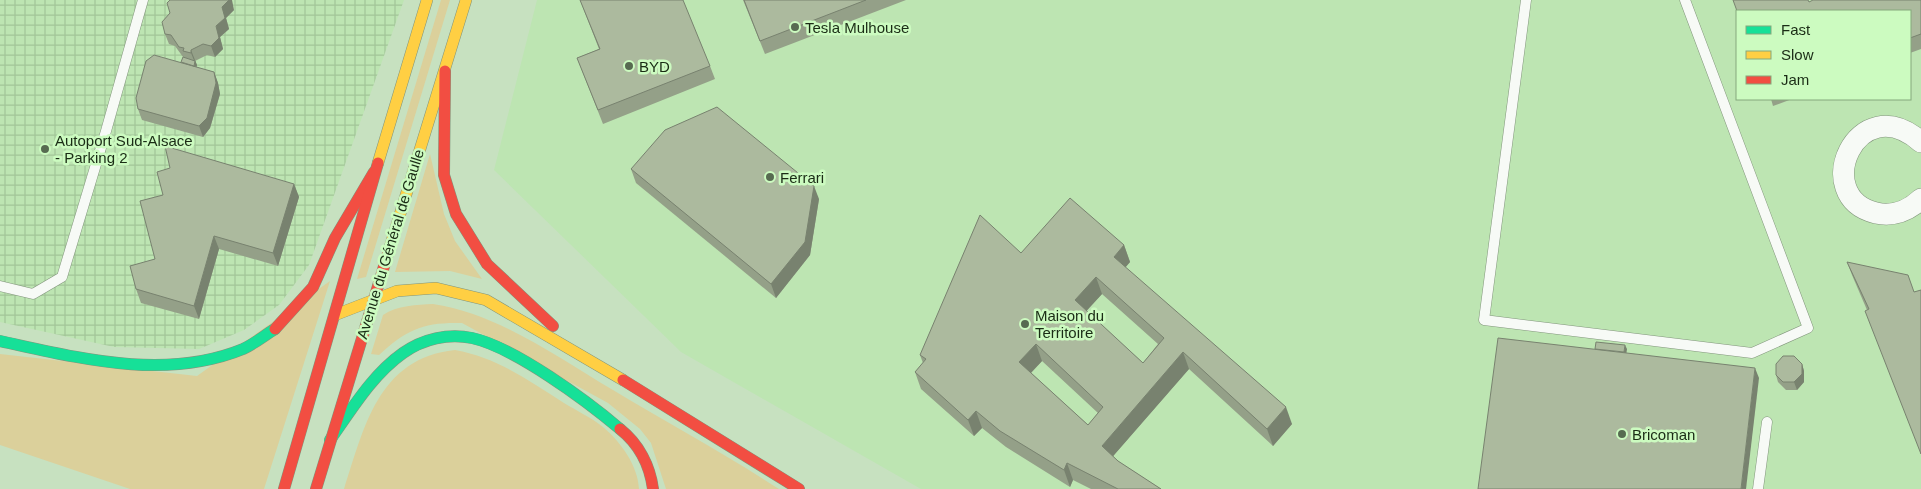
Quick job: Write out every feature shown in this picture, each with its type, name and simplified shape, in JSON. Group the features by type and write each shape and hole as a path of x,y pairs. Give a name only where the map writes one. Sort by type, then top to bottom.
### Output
{"main road":[{"path":"284,489 335,315 374,172 427,0"},
{"name":"Avenue du Général de Gaulle","path":"316,489 466,0"},
{"path":"445,71 444,175 456,214 486,264 589,360"},
{"path":"0,341 92,361 157,366 206,363 247,349 284,321 310,292 330,248 374,172"},
{"path":"335,315 397,291 436,288 486,300 589,360 799,489"},
{"path":"330,440 381,370 410,347 442,336 474,338 514,355 612,421 635,444 652,478 653,489"}],"street":[{"path":"1921,142 1911,134 1898,128 1883,126 1869,130 1857,138 1848,150 1843,164 1844,179 1849,193 1858,204 1870,212 1885,215 1899,213 1912,207 1921,199"}],"lane":[{"path":"0,286 33,294 62,277 143,0"},
{"path":"1526,0 1484,320 1752,353 1808,328 1685,0"},
{"path":"1758,489 1767,422"}],"shaded area":[{"path":"0,0 404,0 309,265 279,305 244,330 199,349 114,347 0,322"},
{"path":"441,0 450,0 366,277 357,279"},
{"path":"537,0 1921,0 1921,489 921,489 681,352 494,170"},
{"path":"430,154 444,214 455,241 482,279 450,271 395,272"},
{"path":"330,281 264,489 130,489 0,445 0,354 197,376"},
{"path":"433,304 481,317 527,338 779,489 666,489 651,443 640,429 608,403 462,323 437,324 417,329 398,339 379,355 371,354 383,315 401,307"},
{"path":"455,350 499,364 599,424 622,447 632,463 639,489 344,489 368,420 378,400 391,381 408,367 429,356"}],"building":[{"path":"170,0 229,0 222,7 225,18 216,26 219,38 211,46 203,44 191,50 191,53 183,51 184,48 179,47 171,35 165,34 162,22 170,13 167,3"},
{"path":"580,0 683,0 710,66 598,110 577,58 600,49"},
{"path":"744,0 866,0 760,41"},
{"path":"1733,0 1808,0 1809,2 1813,0 1921,0 1921,34 1911,38 1911,10 1737,10"},
{"path":"154,55 214,72 216,83 207,118 199,126 138,109 136,98 146,61"},
{"path":"183,57 195,61 194,66 181,62"},
{"path":"717,107 814,186 805,242 771,284 631,169 665,130"},
{"path":"165,146 294,184 273,253 214,236 194,306 136,289 130,266 155,259 140,201 163,195 157,172 170,168"},
{"path":"1070,198 1124,245 1114,257 1286,407 1267,429 1183,352 1102,446 1118,461 1161,489 1118,489 1067,463 1064,470 1000,431 976,411 968,420 915,372 926,359 920,355 980,215 1021,253","holes":["1096,277 1164,338 1143,363 1075,300","1036,344 1103,407 1088,425 1019,362"]},
{"path":"1847,262 1908,275 1914,292 1921,290 1921,454 1865,311 1869,309"},
{"name":"Bricoman","path":"1498,338 1755,368 1741,489 1478,489"},
{"path":"1596,342 1625,345 1624,352 1595,349"},
{"path":"1783,356 1794,356 1802,364 1802,374 1794,382 1783,382 1776,375 1776,364"}],"traffic: fast":[{"path":"0,341 60,354 122,363 183,364 213,359 243,349 275,329"},
{"path":"330,440 363,393 392,362 419,344 436,338 454,336 472,338 489,343 529,363 570,390 620,429"}],"traffic: slow":[{"path":"378,163 427,0"},
{"path":"389,250 466,0"},
{"path":"335,315 397,291 436,288 486,300 623,380"}],"traffic: jam":[{"path":"445,71 444,175 456,214 487,264 553,326"},
{"path":"284,489 378,163"},
{"path":"275,329 313,287 335,238 374,172"},
{"path":"316,489 389,250"},
{"path":"623,380 799,489"},
{"path":"620,429 633,441 642,456 649,472 653,489"}],"place":[{"name":"Tesla Mulhouse","path":"795,27"},
{"name":"BYD","path":"629,66"},
{"name":"Autoport Sud-Alsace - Parking 2","path":"45,149"},
{"name":"Ferrari","path":"770,177"},
{"name":"Maison du Territoire","path":"1025,324"},
{"name":"Bricoman","path":"1622,434"}]}
